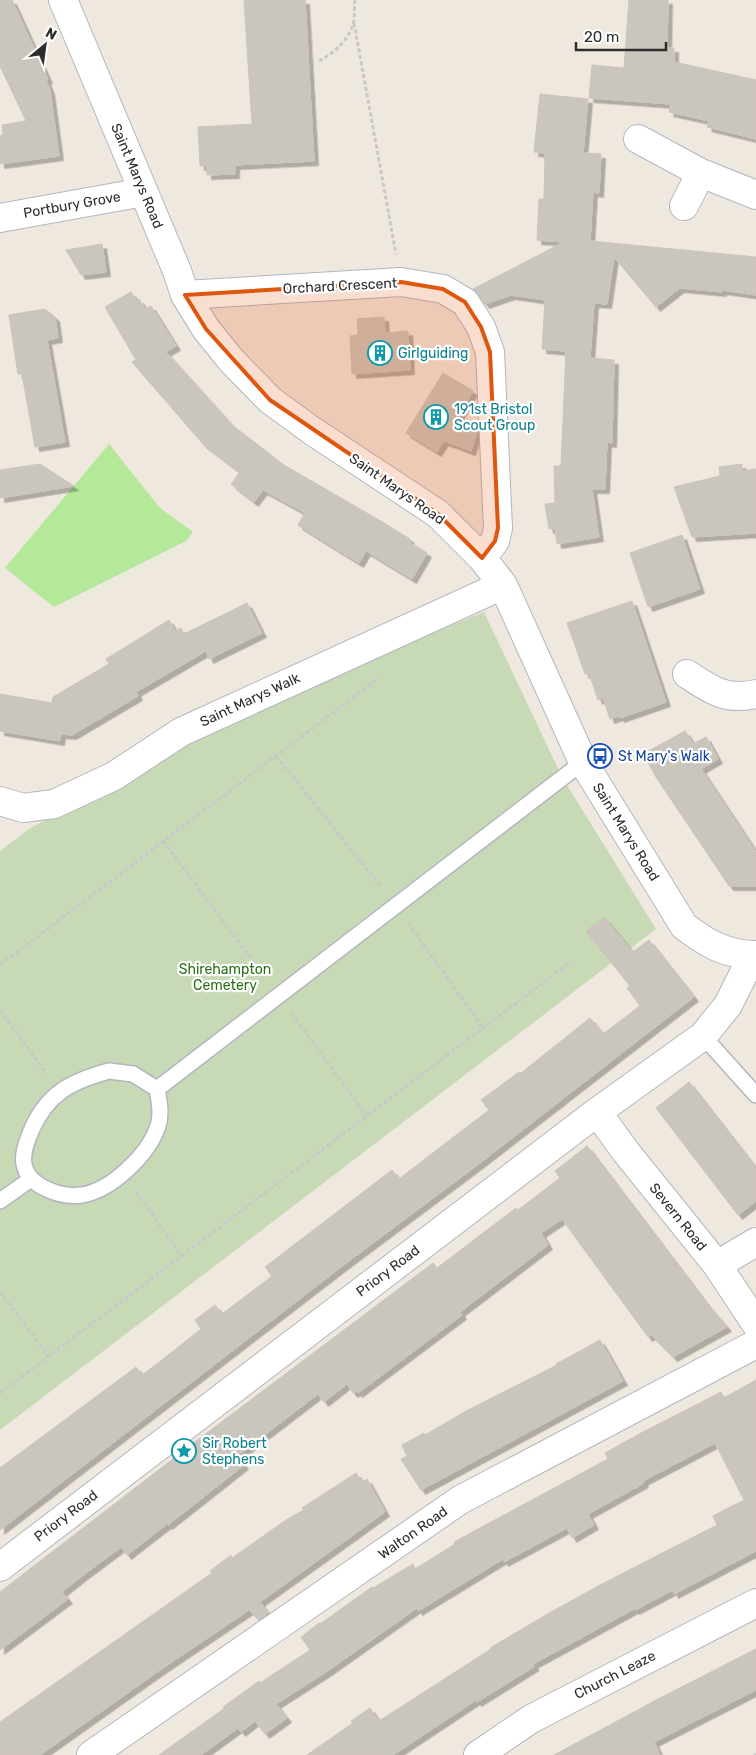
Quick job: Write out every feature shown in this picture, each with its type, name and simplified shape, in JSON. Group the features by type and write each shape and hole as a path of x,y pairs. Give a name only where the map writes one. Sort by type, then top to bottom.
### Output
{"street":[{"name":"Saint Marys Road","path":"63,0 185,295 206,329 230,360 270,400 311,430 438,514 482,558 503,584 583,762 684,926 708,944 728,951 755,955"},
{"path":"638,139 701,173 756,195"},
{"path":"684,206 701,173"},
{"name":"Portbury Grove","path":"0,218 144,192"},
{"name":"Orchard Crescent","path":"185,295 401,282 443,290 465,302 481,327 490,352 498,528 495,541 482,558"},
{"name":"Saint Marys Walk","path":"0,802 23,808 54,804 114,776 181,732 503,584"},
{"path":"687,674 712,691 741,697 756,694"},
{"name":"Priory Road","path":"0,1567 596,1112 704,1036 728,1005 755,955"},
{"name":"Severn Road","path":"596,1112 717,1266 756,1324"},
{"path":"717,1266 756,1242"},
{"name":"Walton Road","path":"92,1755 460,1500 756,1344"},
{"name":"Church Leaze","path":"478,1755 531,1719 756,1603"}],"lane":[{"path":"157,1088 583,762"},
{"path":"704,1036 756,1095"},
{"path":"108,1071 133,1074 157,1088 160,1105 158,1126 146,1149 122,1174 105,1186 82,1195 57,1193 41,1187 31,1179 24,1164 25,1145 33,1127 44,1109 59,1091 81,1079 108,1071"},
{"path":"0,1201 31,1179"}],"path":[{"path":"355,0 354,24 401,282"},
{"path":"319,60 330,55 342,45 354,24"},
{"path":"0,965 379,678"},
{"path":"276,756 395,906 483,1028"},
{"path":"163,841 367,1116"},
{"path":"0,1393 572,961"},
{"path":"0,1010 59,1091"},
{"path":"122,1174 182,1256"},
{"path":"0,1292 49,1356"}],"highlighted area":[{"path":"401,282 443,289 465,302 481,327 490,352 498,528 495,541 482,558 438,514 270,400 206,329 185,295"}],"green space":[{"path":"109,444 160,508 193,532 186,541 54,607 5,568"},
{"name":"Shirehampton Cemetery","path":"484,612 562,777 656,929 0,1430 0,851 29,829 244,711"}],"building":[{"path":"0,0 12,0 48,79 46,80 50,90 59,156 0,164 0,136 3,135 2,125 26,121 0,66"},
{"path":"244,0 305,0 314,161 235,165 235,174 207,175 207,166 200,166 198,127 252,124"},
{"path":"629,0 668,0 667,48 674,48 674,62 756,80 756,139 707,127 709,121 669,112 671,104 589,98 592,65 624,68"},
{"path":"540,94 588,99 583,153 601,154 599,193 593,192 590,241 756,257 756,295 722,290 722,292 680,288 656,307 614,257 607,304 594,303 590,358 614,360 612,443 607,442 605,489 592,489 599,537 557,544 555,528 549,529 545,504 555,503 554,466 561,466 566,351 542,349 545,300 511,295 485,304 473,289 564,242 537,240 539,199 544,199 545,153 534,152"},
{"path":"102,244 106,272 81,275 66,250"},
{"path":"131,292 136,301 139,299 145,309 151,306 176,346 166,352 232,425 284,465 410,539 409,542 427,553 412,579 366,551 359,563 298,525 305,513 263,490 254,502 231,484 240,472 203,444 132,362 136,360 105,307"},
{"path":"45,309 55,317 58,338 47,340 65,442 35,447 22,374 18,374 9,315"},
{"name":"Girlguiding","path":"384,317 385,333 408,331 410,370 352,374 350,336 358,335 357,319"},
{"name":"191st Bristol Scout Group","path":"443,373 473,391 456,421 478,428 471,451 444,441 437,452 406,433"},
{"path":"40,464 74,486 0,498 0,470"},
{"path":"742,464 742,471 756,469 756,533 692,537 674,487 720,476 719,467"},
{"path":"682,535 700,589 648,607 630,553"},
{"path":"632,601 666,702 620,718 619,716 610,719 603,698 598,700 589,673 585,674 567,623"},
{"path":"247,603 262,633 209,659 206,651 136,692 138,696 72,735 61,734 60,741 0,731 0,694 52,703 53,697 109,664 106,659 169,620 175,631 181,628 184,634"},
{"path":"685,731 693,744 706,737 718,759 701,769 756,852 756,886 729,886 656,777 643,754"},
{"path":"604,917 633,952 649,940 694,997 0,1530 0,1468 136,1367 142,1375 162,1360 201,1329 195,1320 215,1305 222,1314 259,1286 272,1276 265,1267 392,1170 399,1179 489,1110 481,1100 519,1072 521,1073 590,1018 603,1034 640,1006 627,988 630,986 586,931"},
{"path":"689,1082 756,1168 756,1201 738,1215 656,1108"},
{"path":"587,1146 707,1304 727,1327 673,1357 651,1335 648,1337 562,1219 541,1233 548,1245 460,1312 462,1315 358,1393 357,1391 353,1393 347,1384 324,1402 318,1394 237,1456 244,1465 127,1555 121,1547 82,1576 62,1592 68,1599 0,1650 0,1592 433,1263 437,1268 516,1208 518,1210 560,1178 555,1171"},
{"path":"600,1340 623,1381 421,1490 401,1459 407,1456 402,1445 424,1433 425,1435 468,1410 557,1365"},
{"path":"756,1380 756,1551 674,1594 673,1590 634,1609 533,1664 535,1666 477,1702 476,1700 393,1755 307,1755 353,1723 351,1721 370,1708 379,1721 490,1648 551,1612 717,1525 713,1516 744,1500 715,1443 643,1481 644,1483 588,1514 594,1525 572,1538 567,1528 504,1562 503,1559 418,1611 417,1608 326,1672 276,1704 287,1718 265,1734 255,1721 241,1732 238,1728 201,1755 159,1755 259,1681 260,1683 310,1650 301,1637 372,1587 413,1564 415,1569 455,1544 454,1542 608,1459 605,1453 641,1433 721,1392 724,1398"},
{"path":"356,1473 362,1482 367,1479 385,1512 260,1602 268,1613 259,1620 249,1610 40,1755 0,1755 0,1722 212,1573 210,1571 231,1555 232,1558 286,1520 304,1510 302,1508"},
{"path":"756,1649 756,1690 654,1742 660,1755 554,1755 660,1698"}],"place":[{"name":"Girlguiding","path":"380,353"},
{"name":"191st Bristol Scout Group","path":"436,417"},
{"name":"St Mary's Walk","path":"600,756"},
{"name":"Sir Robert Stephens","path":"184,1451"}]}
